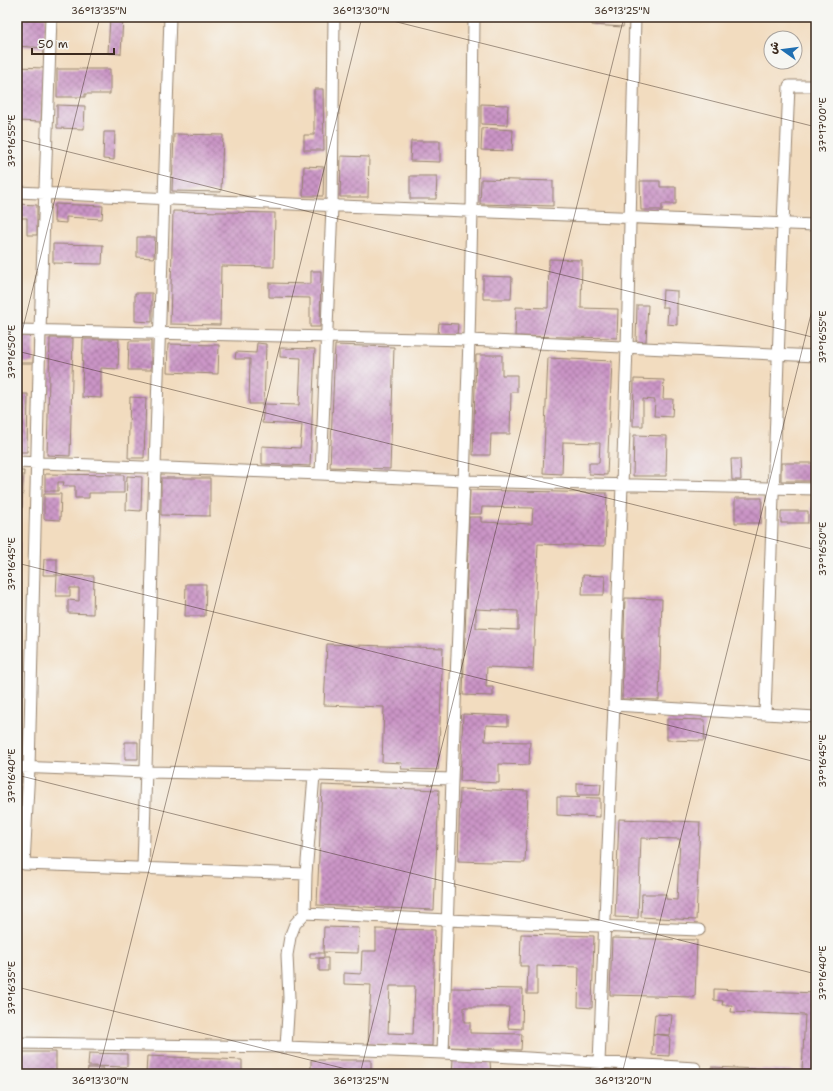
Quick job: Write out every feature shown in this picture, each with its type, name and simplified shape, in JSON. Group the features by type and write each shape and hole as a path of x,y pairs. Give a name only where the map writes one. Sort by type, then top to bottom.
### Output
{"street":[{"path":"51,17 36,463 29,768 24,864 306,874"},
{"path":"143,868 170,17"},
{"path":"321,474 332,206 334,17"},
{"path":"443,1053 469,340 474,17"},
{"path":"595,1074 599,1062 614,705 627,347 635,17"},
{"path":"765,714 789,86 816,86"},
{"path":"17,192 816,225"},
{"path":"17,330 469,340 816,356"},
{"path":"17,462 464,481 816,489"},
{"path":"614,705 816,717"},
{"path":"17,767 452,780"},
{"path":"286,1047 289,998 287,955 290,937 295,924 305,913 306,874 314,775"},
{"path":"305,913 699,930"},
{"path":"17,1043 286,1047 443,1053 695,1068"}],"building":[{"path":"17,17 46,17 44,48 17,46"},
{"path":"110,17 123,17 121,54 108,53"},
{"path":"592,17 624,17 623,27 592,25"},
{"path":"17,67 44,68 41,122 17,121"},
{"path":"57,69 110,69 110,94 85,94 85,97 57,97"},
{"path":"314,89 323,89 324,150 304,150 304,135 314,135"},
{"path":"481,104 508,105 507,125 481,124"},
{"path":"57,105 85,106 84,129 57,128"},
{"path":"482,128 513,130 512,151 481,150"},
{"path":"104,132 115,132 114,160 103,159"},
{"path":"174,134 223,135 221,192 172,191"},
{"path":"411,141 440,141 440,162 410,161"},
{"path":"341,156 369,157 368,197 340,197"},
{"path":"304,166 324,167 323,196 303,196"},
{"path":"410,176 437,176 436,199 410,199"},
{"path":"481,179 553,181 553,206 480,204"},
{"path":"640,181 660,181 660,187 676,187 676,204 662,204 662,210 641,210"},
{"path":"17,204 37,205 37,235 27,235 27,218 20,218 20,214 17,214"},
{"path":"55,204 103,206 102,219 66,217 66,223 54,222"},
{"path":"173,211 275,213 274,267 221,266 220,325 170,324"},
{"path":"137,237 155,237 154,258 137,257"},
{"path":"53,244 103,245 102,264 53,263"},
{"path":"549,259 582,260 581,308 618,309 617,338 515,336 516,307 548,308"},
{"path":"311,271 321,271 320,327 310,327 310,298 269,297 269,283 311,284"},
{"path":"483,276 512,277 511,299 483,299"},
{"path":"663,290 677,291 677,325 667,324 668,307 662,307"},
{"path":"135,293 152,293 152,322 135,321"},
{"path":"637,305 648,305 646,342 636,341"},
{"path":"439,323 458,324 457,335 438,334"},
{"path":"17,336 34,336 33,363 17,363"},
{"path":"50,338 73,338 70,456 47,455"},
{"path":"83,339 119,339 118,369 101,368 101,398 82,397"},
{"path":"129,341 151,341 151,370 128,370"},
{"path":"257,343 266,344 264,404 249,404 250,359 235,359 236,352 256,353"},
{"path":"168,344 219,345 218,374 167,372"},
{"path":"335,345 394,347 390,469 330,467"},
{"path":"280,348 315,349 310,466 262,464 262,446 300,448 302,425 262,423 264,404 299,405 301,358 280,357"},
{"path":"476,355 502,355 502,375 517,375 517,392 511,392 510,434 491,434 490,455 473,455"},
{"path":"548,358 612,361 607,475 589,474 589,463 599,463 600,443 563,442 562,474 543,473"},
{"path":"634,379 664,380 663,399 673,399 672,417 654,416 655,400 643,399 643,426 633,426"},
{"path":"17,394 28,394 27,452 17,452"},
{"path":"130,397 146,398 144,458 128,458"},
{"path":"634,435 667,436 666,476 633,476"},
{"path":"731,459 740,459 741,480 732,480"},
{"path":"781,463 813,463 813,481 781,481"},
{"path":"17,471 24,471 22,508 17,508"},
{"path":"45,474 124,475 124,493 89,493 89,498 75,498 75,486 63,486 64,482 58,482 58,491 45,491"},
{"path":"127,476 142,477 141,511 126,510"},
{"path":"161,478 210,478 210,516 161,515"},
{"path":"470,490 607,493 605,546 538,544 533,669 487,667 486,687 493,687 493,696 463,695 469,517 481,517 481,522 532,524 533,508 482,507 481,514 469,514","holes":["476,609 518,611 518,630 476,628"]},
{"path":"44,494 61,494 60,520 44,519"},
{"path":"735,498 762,498 761,523 735,523"},
{"path":"812,499 816,499 816,522 811,522"},
{"path":"781,511 808,511 808,523 781,523"},
{"path":"17,542 20,542 18,604 17,604"},
{"path":"44,559 57,559 57,575 43,575"},
{"path":"57,575 94,576 93,614 68,613 68,600 79,601 79,588 70,588 70,596 56,596"},
{"path":"583,575 605,576 604,595 582,595"},
{"path":"186,584 206,584 205,616 185,616"},
{"path":"625,598 662,599 659,700 622,699"},
{"path":"327,644 443,648 438,770 401,769 402,763 382,762 384,707 324,705"},
{"path":"463,714 508,716 508,726 486,725 485,741 530,742 529,765 499,764 499,783 460,781"},
{"path":"667,719 705,720 704,741 667,740"},
{"path":"125,742 138,742 138,759 125,759"},
{"path":"577,783 601,784 600,795 577,795"},
{"path":"322,785 439,790 434,910 317,905"},
{"path":"460,789 528,791 525,863 458,861"},
{"path":"557,797 600,798 600,817 557,815"},
{"path":"619,819 700,822 696,920 641,917 642,894 666,894 666,899 677,900 680,839 641,838 638,918 615,917"},
{"path":"324,927 359,928 358,953 323,952"},
{"path":"376,929 435,930 432,1046 368,1044 371,985 344,984 344,973 361,974 362,951 376,951","holes":["390,986 415,986 413,1034 388,1033"]},
{"path":"521,934 594,936 592,1008 578,1007 579,967 537,966 537,994 527,994 528,966 520,966"},
{"path":"612,938 697,940 695,997 610,995"},
{"path":"310,953 324,953 324,958 310,958"},
{"path":"319,958 328,958 328,971 319,971"},
{"path":"450,988 523,989 522,1029 508,1028 509,1007 464,1007 464,1022 470,1022 470,1033 522,1034 521,1050 449,1047"},
{"path":"714,989 816,993 816,1074 711,1074 711,1067 802,1071 805,1015 731,1012 732,1005 722,1005 723,1001 714,1000"},
{"path":"655,1014 672,1015 670,1035 653,1034"},
{"path":"653,1034 670,1036 669,1056 652,1055"},
{"path":"17,1052 56,1052 56,1074 17,1074"},
{"path":"89,1053 127,1054 127,1067 88,1066"},
{"path":"147,1056 242,1060 242,1074 146,1074"},
{"path":"453,1059 490,1061 491,1074 452,1074"},
{"path":"311,1060 371,1060 371,1074 311,1074"},
{"path":"88,1068 103,1068 103,1074 87,1074"},
{"path":"117,1069 127,1069 127,1074 117,1074"}]}
